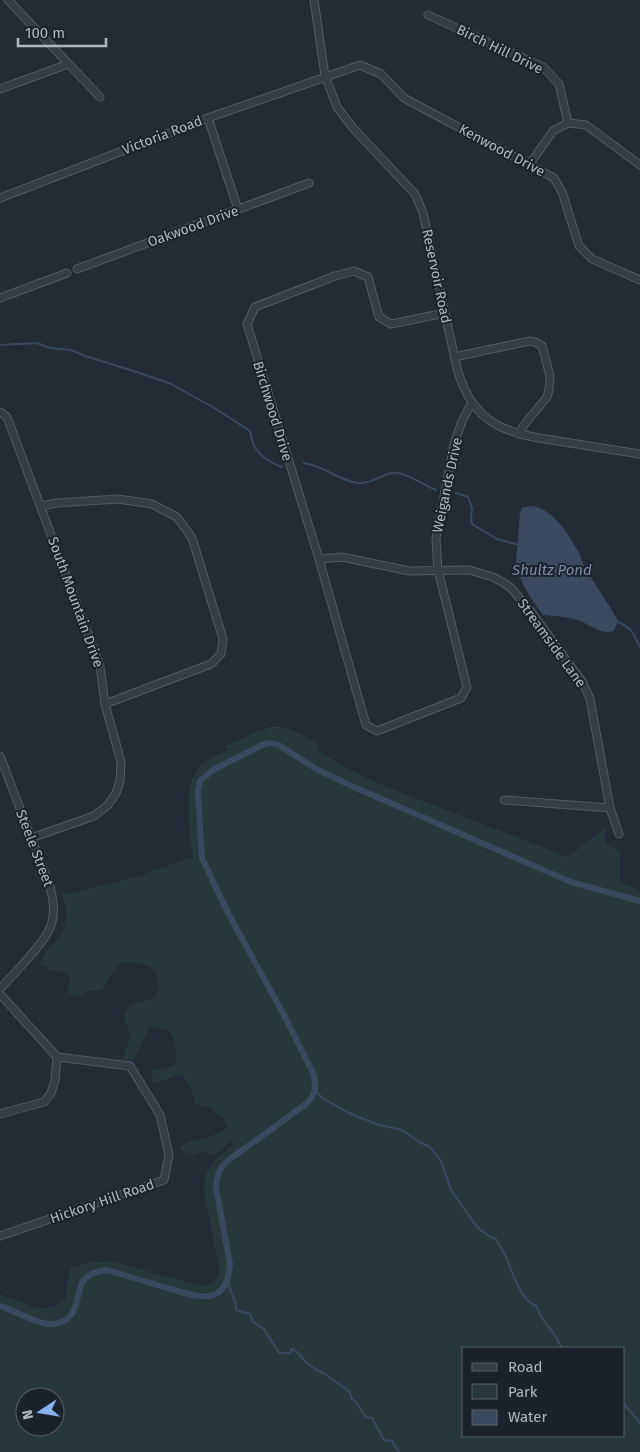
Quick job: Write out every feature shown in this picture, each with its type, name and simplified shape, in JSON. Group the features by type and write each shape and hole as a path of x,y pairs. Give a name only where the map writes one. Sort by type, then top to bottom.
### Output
{"street":[{"path":"8,0 100,97"},
{"name":"Reservoir Road","path":"314,0 325,76 337,107 353,128 415,194 423,213 460,381 472,402 498,426 519,434 640,454"},
{"name":"Birch Hill Drive","path":"428,15 543,67 559,84 568,123"},
{"path":"0,89 68,64"},
{"name":"Kenwood Drive","path":"325,76 360,65 381,74 404,98 554,178 562,192 579,246 592,259 640,280"},
{"name":"Victoria Road","path":"0,198 208,118 325,76"},
{"path":"208,118 238,210"},
{"path":"529,164 553,131 568,123 586,125 640,164"},
{"name":"Oakwood Drive","path":"77,269 309,184"},
{"name":"Birchwood Drive","path":"445,313 391,324 379,317 368,277 354,271 335,276 255,307 247,324 319,560 366,725 377,731 460,698 467,686"},
{"path":"0,298 67,273"},
{"path":"454,357 530,341 542,346 550,376 550,390 547,397 519,434"},
{"name":"Weigands Drive","path":"467,686 438,570 437,529 451,454 456,437 472,402"},
{"name":"South Mountain Drive","path":"0,412 7,416 100,666 105,704 121,762 120,781 116,793 108,805 94,816 31,838"},
{"path":"41,506 57,503 118,499 152,504 177,517 192,538 224,639 221,654 211,664 105,704"},
{"name":"Streamside Lane","path":"319,560 342,556 409,571 469,570 504,582 532,613 583,683 590,699 610,808 619,834"},
{"name":"Steele Street","path":"0,756 50,886 53,902 53,918 44,941 0,989"},
{"path":"504,800 610,808"},
{"path":"0,994 58,1057 51,1093 44,1102 0,1114"},
{"name":"Hickory Hill Road","path":"0,1236 164,1180 169,1155 160,1115 130,1066 58,1057"}],"green space":[{"path":"275,726 292,730 317,744 319,751 343,766 377,783 568,857 607,826 605,830 606,842 612,848 620,850 620,882 640,890 640,1452 0,1452 0,1295 33,1307 49,1308 66,1298 71,1268 89,1262 111,1261 201,1286 212,1283 218,1275 219,1268 204,1192 205,1178 214,1160 234,1144 232,1141 216,1154 200,1152 193,1154 181,1151 180,1148 188,1142 204,1139 225,1130 227,1127 223,1118 208,1106 195,1104 191,1089 182,1075 157,1082 153,1082 151,1079 152,1071 176,1063 175,1045 168,1029 150,1027 134,1059 128,1061 124,1057 129,1034 124,1014 132,1004 151,999 157,993 159,984 154,971 146,965 123,962 112,972 103,989 88,991 77,997 67,991 71,980 67,975 40,964 46,951 60,936 65,925 66,913 62,895 133,878 193,857 188,809 191,784 195,773 201,765 214,756 228,750 226,746 260,730"}],"water":[{"name":"Shultz Pond","path":"531,506 539,508 553,517 570,538 586,569 618,621 614,631 604,632 570,618 543,615 534,603 526,590 516,562 520,512 522,508"}],"waterway":[{"path":"0,345 37,343 50,348 71,350 171,384 216,409 250,431 252,442 261,455 282,467"},
{"path":"304,463 311,464 352,482 364,483 388,474 397,473 408,476 436,490"},
{"path":"456,493 468,497 472,508 472,524 497,539 519,545"},
{"path":"616,621 629,629 640,647"},
{"path":"0,1306 42,1323 55,1324 61,1322 69,1317 75,1308 81,1284 85,1278 94,1273 107,1270 193,1295 209,1296 219,1292 229,1274 230,1264 216,1188 217,1177 226,1162 306,1104 312,1097 315,1087 314,1075 285,1017 228,913 202,858 198,792 200,781 213,770 262,745 269,743 277,744 318,770 354,787 571,882 640,901"},
{"path":"315,1091 324,1099 349,1113 376,1124 402,1130 430,1147 441,1161 451,1190 477,1227 490,1237 496,1239 521,1292 525,1298 537,1307 542,1319 562,1347"},
{"path":"229,1275 229,1286 236,1304 236,1310 250,1314 253,1322 264,1329 279,1353 290,1353 292,1349 308,1364 349,1391 352,1399 366,1417 372,1418 384,1440 392,1441 399,1452"},
{"path":"625,1405 640,1423"}]}
